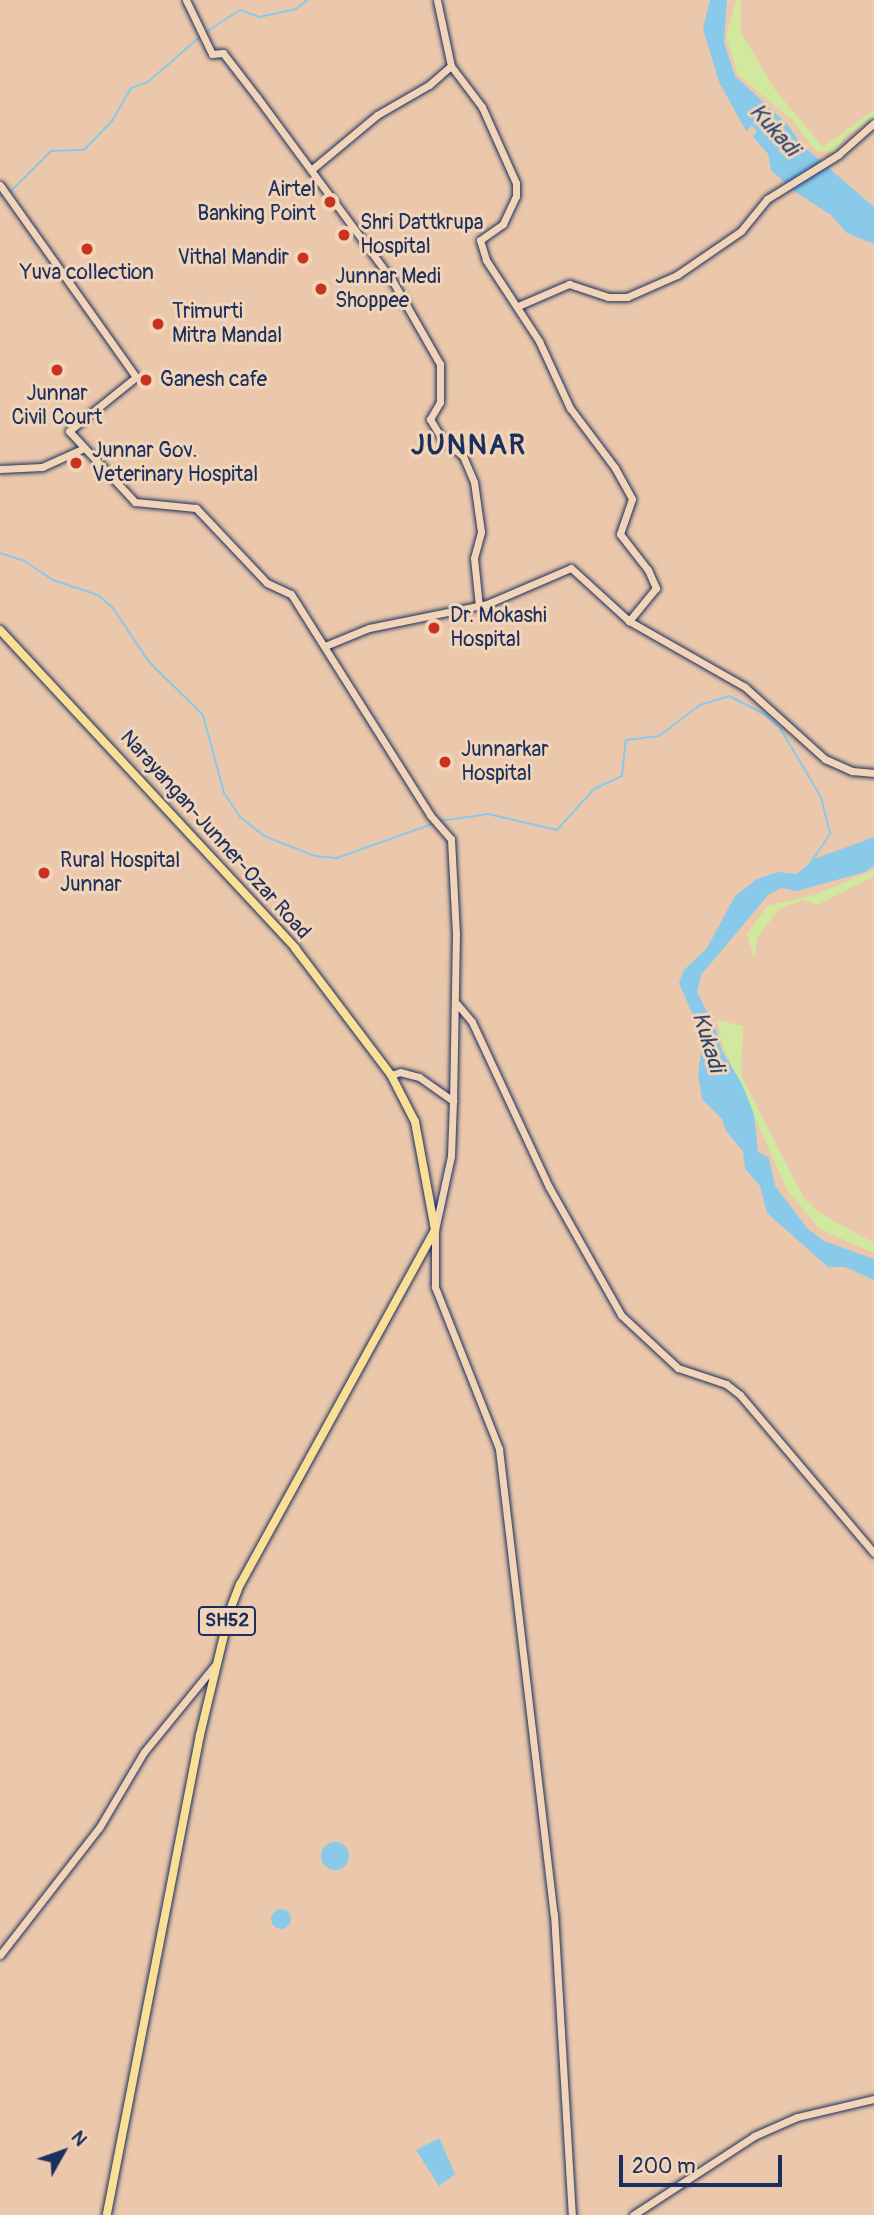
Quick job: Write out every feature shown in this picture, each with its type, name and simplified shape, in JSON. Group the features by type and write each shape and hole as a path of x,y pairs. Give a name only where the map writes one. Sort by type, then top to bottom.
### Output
{"main road":[{"name":"Narayangan-Junner-Ozar Road","path":"0,630 295,948 391,1076 415,1122 435,1230"},
{"name":"SH52","path":"107,2215 215,1665 240,1584 435,1230"}],"street":[{"path":"186,0 212,54 223,53 311,170 392,281 440,364 440,402 430,419 442,439 463,456 474,482 481,532 474,558 479,606"},
{"path":"437,0 451,66 482,107 516,183 514,203 503,224 480,240 486,260 518,306 570,408 615,468 632,499 621,536 648,570 656,589 629,621"},
{"path":"311,170 377,115 429,85 451,66"},
{"path":"518,306 569,284 618,298 677,275 741,231 760,205 838,155 874,123"},
{"path":"0,185 136,377 69,431 140,505 176,503 196,508 268,583 291,594 432,816 451,839 455,883 457,1004 452,1156 435,1230 438,1299 492,1426 505,1495 554,1914 572,2215"},
{"path":"0,469 42,467 84,449"},
{"path":"325,646 369,628 479,606 569,568 629,621 746,687 825,759 852,771 874,773"},
{"path":"457,1004 472,1022 543,1176 621,1315 678,1368 726,1384 740,1395 874,1553"},
{"path":"391,1076 400,1072 419,1077 453,1101"},
{"path":"0,1955 99,1828 144,1752 215,1665"},
{"path":"633,2215 754,2136 797,2117 874,2099"}],"green space":[{"path":"736,0 741,0 741,32 775,90 823,147 874,110 874,118 845,136 835,152 816,151 793,121 738,75 726,36"},
{"path":"874,870 874,876 817,905 802,900 779,909 757,938 754,960 747,934 767,906 814,895"},
{"path":"717,1020 743,1026 741,1075 803,1197 821,1214 874,1243 874,1253 820,1229 788,1192 723,1046"}],"water":[{"name":"Kukadi","path":"710,0 727,0 724,42 735,76 787,124 802,145 874,207 874,244 847,233 831,215 794,191 771,170 768,154 753,137 757,131 752,126 746,131 719,82 703,29"},
{"name":"Kukadi","path":"874,837 874,866 865,872 797,891 781,888 769,894 701,975 697,992 716,1029 722,1051 742,1084 754,1114 758,1152 769,1158 775,1186 808,1229 824,1241 874,1259 874,1280 845,1267 828,1267 767,1213 760,1186 745,1169 743,1151 726,1131 722,1119 702,1099 698,1074 703,1038 679,983 684,970 707,948 735,896 757,879 778,872 797,874 814,859"},
{"path":"335,1842 345,1846 349,1856 345,1866 335,1870 325,1866 321,1856 325,1846"},
{"path":"281,1909 288,1912 291,1919 288,1926 281,1929 274,1926 271,1919 274,1912"},
{"path":"439,2138 455,2174 439,2186 416,2150"}],"waterway":[{"path":"206,32 240,10 259,17 296,9 307,0"},
{"path":"11,191 51,151 84,150 112,121 131,88 148,82 201,36"},
{"path":"0,553 24,561 53,580 98,595 113,608 149,662 203,715 224,793 240,817 264,836 315,856 337,858 435,823"},
{"path":"440,821 488,814 557,830 594,789 622,776 626,740 659,736 700,705 729,696 763,713 780,728 821,797 830,834 811,862"}],"place":[{"name":"Airtel Banking Point","path":"330,202"},
{"name":"Shri Dattkrupa Hospital","path":"344,235"},
{"name":"Yuva collection","path":"87,249"},
{"name":"Vithal Mandir","path":"303,258"},
{"name":"Junnar Medi Shoppee","path":"321,289"},
{"name":"Trimurti Mitra Mandal","path":"158,324"},
{"name":"Junnar Civil Court","path":"57,370"},
{"name":"Ganesh cafe","path":"146,380"},
{"name":"Junnar Gov. Veterinary Hospital","path":"76,463"},
{"name":"Dr. Mokashi Hospital","path":"434,628"},
{"name":"Junnarkar Hospital","path":"445,762"},
{"name":"Rural Hospital Junnar","path":"44,873"}],"district":[{"name":"JUNNAR","path":"469,446"}]}
